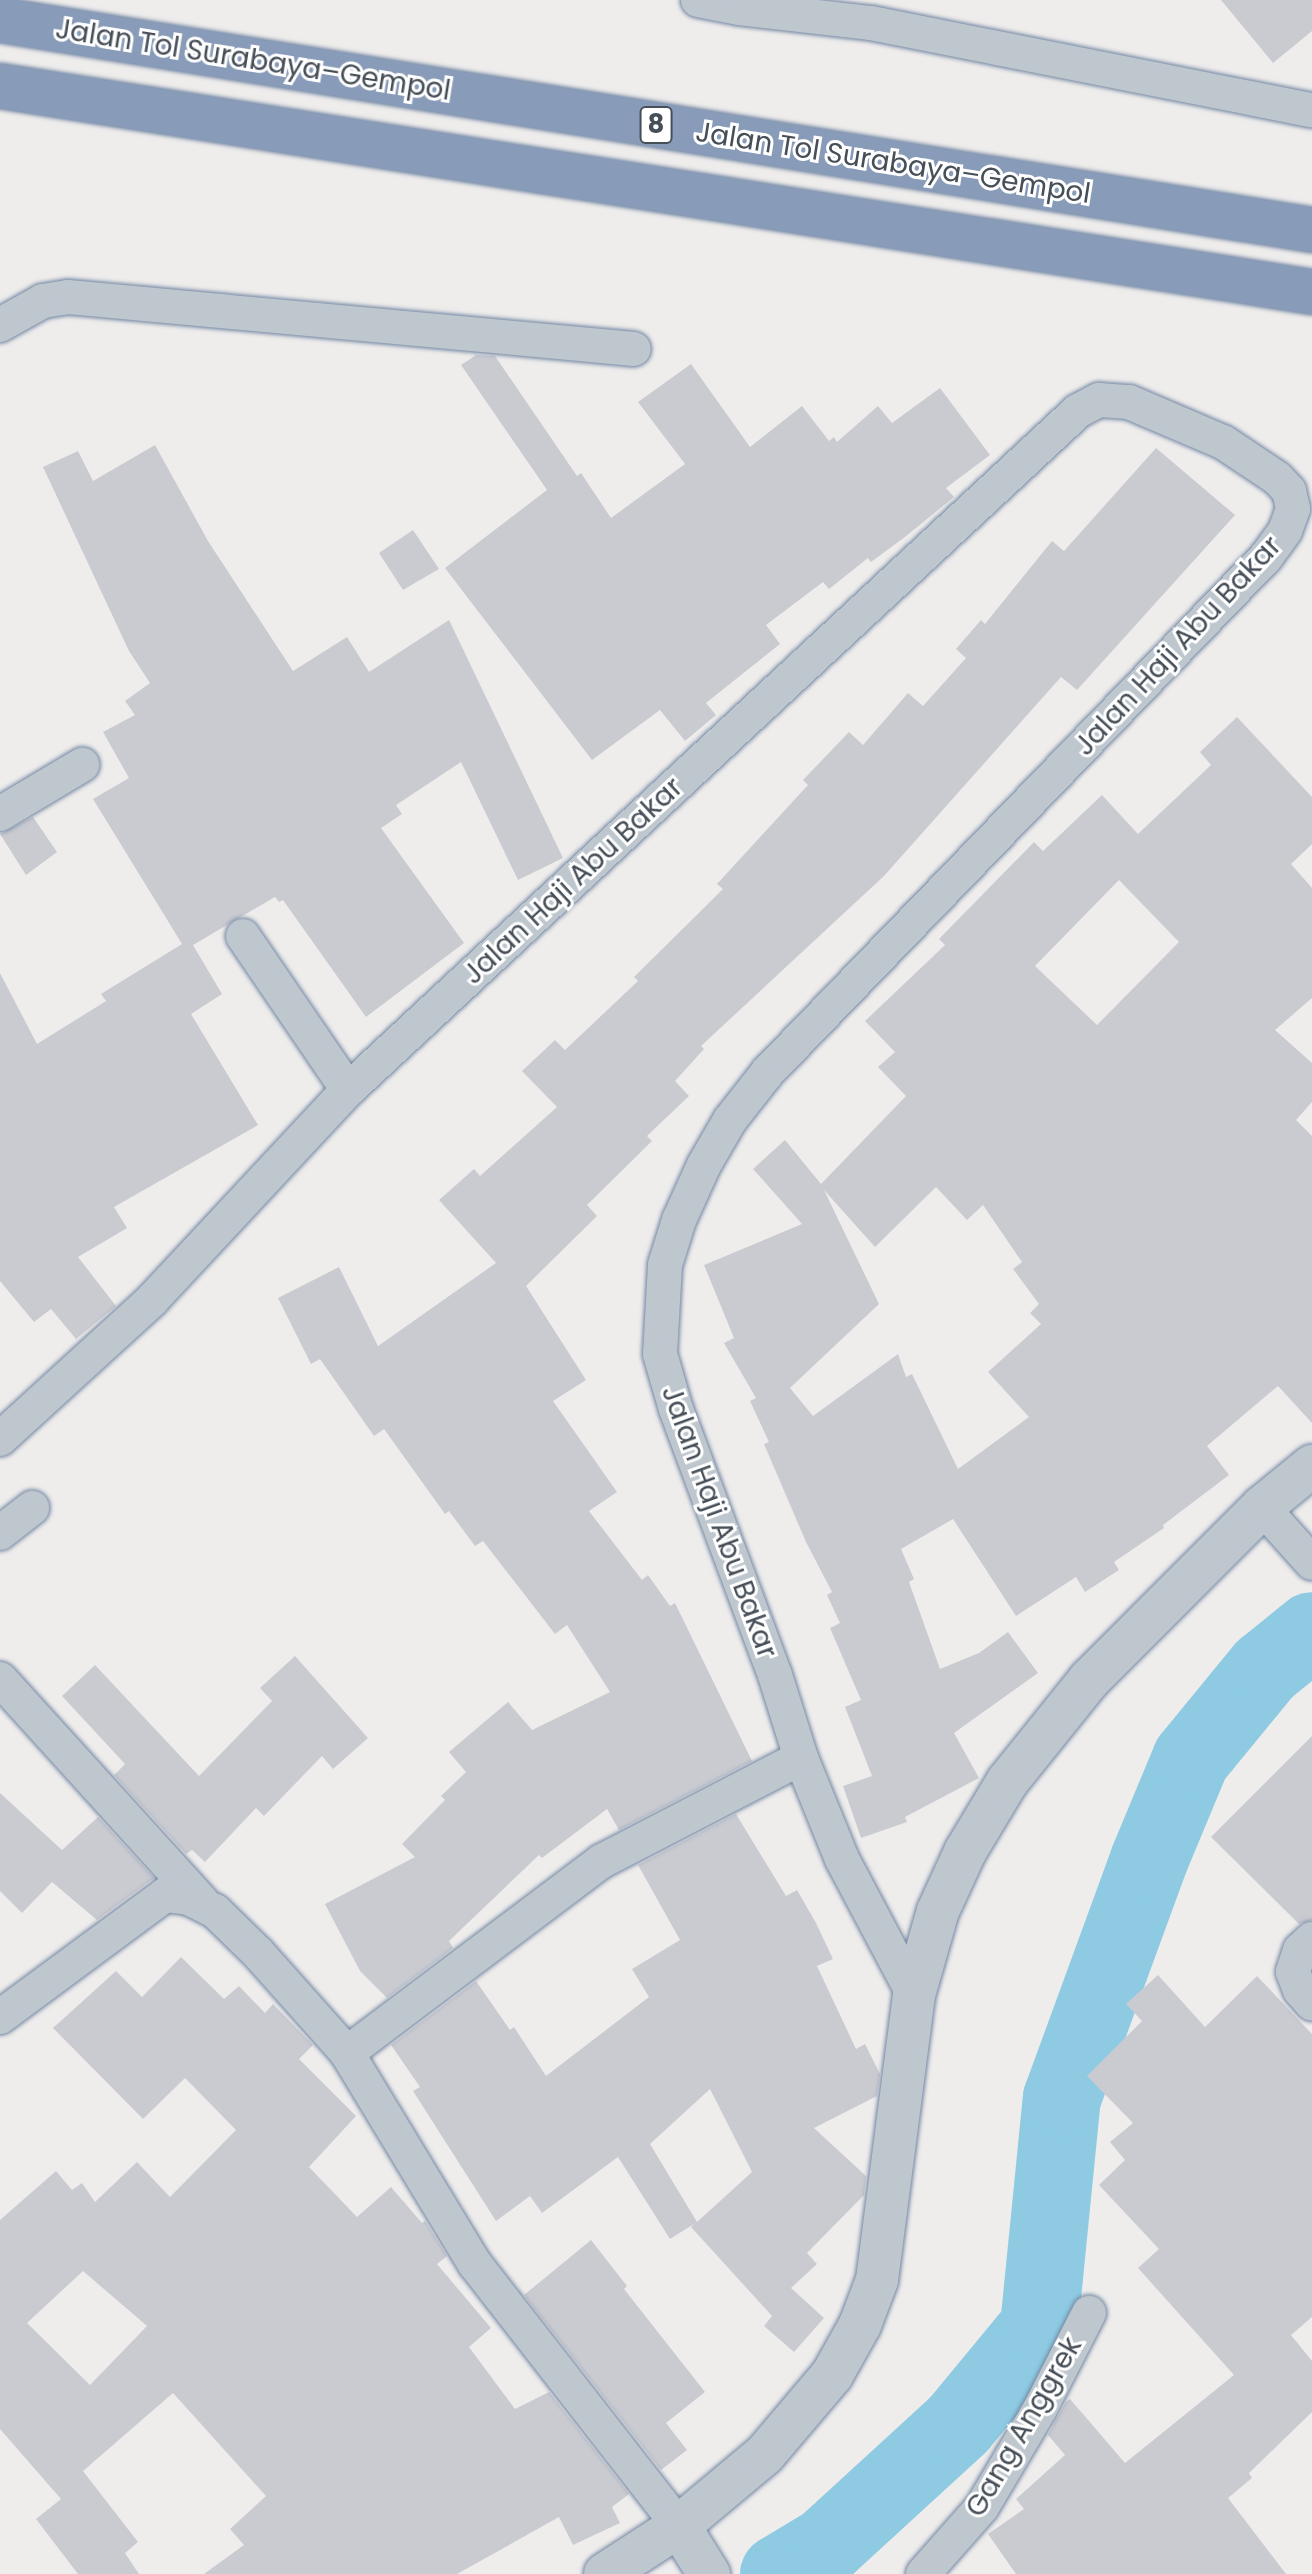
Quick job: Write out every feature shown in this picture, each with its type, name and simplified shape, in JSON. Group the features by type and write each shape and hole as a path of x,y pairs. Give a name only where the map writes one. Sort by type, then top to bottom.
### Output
{"highway":[{"name":"Jalan Tol Surabaya–Gempol","path":"0,20 1312,230"},
{"name":"8","path":"0,86 1312,292"}],"street":[{"path":"698,0 739,8 871,23 1312,110"},
{"path":"0,325 43,301 68,297 634,349"},
{"name":"Jalan Haji Abu Bakar","path":"0,1439 152,1300 348,1090 1078,411 1108,400 1148,409 1223,442 1277,478 1289,491 1292,517 1266,557 767,1073 730,1120 704,1165 679,1220 665,1265 659,1321 660,1354 801,1758 842,1859 914,1995"},
{"path":"0,814 82,765"},
{"path":"243,936 348,1090"},
{"path":"605,2574 679,2526 765,2454 832,2375 860,2325 877,2280 914,1995 938,1911 965,1852 1007,1782 1089,1680 1275,1520 1312,1466"},
{"path":"0,1533 32,1508"},
{"path":"1275,1520 1312,1563"},
{"path":"0,1679 202,1902 258,1953 347,2053 475,2264 679,2526 706,2567"},
{"path":"347,2053 602,1861 801,1758"},
{"path":"0,2017 165,1895 202,1902"},
{"path":"1312,1939 1300,1950 1293,1972 1312,2004"},
{"name":"Gang Anggrek","path":"923,2574 982,2507 1046,2398 1089,2313"}],"building":[{"path":"1221,0 1312,0 1312,31 1273,63"},
{"path":"476,355 495,356 577,476 581,473 611,518 685,464 638,402 691,364 750,447 802,406 829,441 834,437 837,442 878,406 892,423 940,388 990,455 946,488 954,497 905,537 871,562 868,558 829,589 823,582 766,625 780,644 706,703 716,715 685,741 660,710 592,760 445,568 547,490 461,365"},
{"path":"155,445 208,541 293,671 347,637 369,672 449,620 563,858 518,880 461,762 396,805 402,814 381,828 464,943 366,1017 283,900 279,902 275,897 193,945 222,994 191,1014 258,1125 114,1207 127,1228 78,1257 116,1306 76,1339 51,1309 34,1322 0,1281 0,973 37,1044 106,1001 101,994 182,944 93,799 129,778 103,732 135,715 125,701 150,683 129,651 43,467 78,451 93,481"},
{"path":"1156,448 1235,515 1077,690 1061,677 884,876 701,1046 704,1049 675,1081 689,1096 647,1136 652,1141 587,1205 597,1216 526,1286 586,1380 553,1401 617,1492 589,1511 642,1580 648,1575 670,1606 675,1603 752,1761 619,1830 607,1809 542,1858 539,1855 449,1941 453,1948 387,1998 360,1971 325,1904 415,1857 402,1844 445,1800 441,1796 466,1772 449,1752 508,1702 532,1730 610,1692 567,1625 555,1634 483,1541 475,1546 449,1511 445,1514 384,1429 374,1436 320,1359 311,1364 278,1298 339,1267 378,1346 496,1263 439,1200 474,1169 480,1176 557,1107 522,1071 555,1040 565,1050 638,981 634,977 723,889 717,884 808,785 803,780 849,732 863,745 908,693 923,706 966,658 956,649 981,620 985,624 1052,541 1064,551"},
{"path":"413,530 439,569 403,590 379,553"},
{"path":"1237,717 1312,797 1312,844 1291,864 1312,888 1312,998 1275,1030 1312,1063 1312,1102 1296,1120 1312,1136 1312,1423 1278,1386 1207,1446 1229,1475 1163,1525 1164,1528 1114,1562 1119,1570 1085,1592 1076,1577 1016,1616 953,1519 901,1549 914,1579 909,1582 940,1669 979,1653 1008,1632 1038,1673 954,1733 979,1778 905,1817 907,1822 861,1838 843,1786 872,1776 845,1707 861,1700 830,1628 840,1623 827,1595 832,1592 806,1542 764,1444 769,1442 750,1401 756,1398 724,1343 734,1338 704,1265 802,1224 753,1169 785,1140 821,1184 906,1096 878,1067 895,1052 865,1021 945,945 939,939 1034,842 1043,851 1102,795 1138,834 1211,765 1200,752","holes":["1119,880 1179,942 1097,1025 1035,966","936,1187 967,1220 983,1205 1022,1262 1013,1269 1039,1304 1030,1313 1041,1324 988,1372 1029,1417 958,1469 912,1374 906,1377 898,1354 813,1416 790,1388 879,1304 824,1190 875,1247"]},
{"path":"33,817 57,852 26,875 0,834"},
{"path":"295,1656 368,1738 333,1769 322,1756 264,1816 256,1808 205,1862 192,1850 186,1854 114,1775 125,1764 62,1696 95,1665 199,1776 272,1701 260,1688"},
{"path":"1312,1736 1312,1920 1299,1924 1211,1837"},
{"path":"0,1793 62,1850 98,1817 154,1878 97,1920 52,1882 22,1913 0,1891"},
{"path":"736,1814 786,1896 797,1890 816,1923 833,1959 817,1966 856,2049 865,2044 880,2074 877,2096 814,2128 866,2176 864,2195 807,2253 817,2264 791,2288 824,2318 794,2352 764,2326 772,2316 691,2227 694,2224 670,2239 618,2157 542,2213 530,2196 496,2221 413,2091 420,2087 391,2045 476,1981 510,2030 514,2027 546,2076 649,1997 632,1969 680,1940 638,1865","holes":["710,2089 752,2172 697,2222 650,2144"]},
{"path":"181,1957 224,1999 239,1986 265,2013 273,2004 313,2045 299,2059 356,2116 309,2167 357,2217 391,2187 422,2223 425,2221 447,2256 437,2264 491,2328 469,2347 515,2409 549,2392 629,2494 612,2507 620,2523 573,2545 559,2517 457,2574 204,2574 244,2545 230,2529 266,2496 173,2393 83,2471 138,2542 125,2553 139,2574 78,2574 36,2519 61,2499 0,2429 0,2220 56,2171 72,2190 82,2183 95,2202 137,2162 170,2197 236,2130 185,2078 143,2119 53,2028 116,1971 142,1997","holes":["83,2271 147,2326 90,2385 27,2323"]},
{"path":"1158,1975 1205,2027 1257,1976 1312,2034 1312,2317 1291,2335 1312,2361 1312,2412 1249,2473 1252,2478 1228,2498 1286,2574 1016,2574 988,2534 1024,2509 1016,2499 1065,2455 1048,2435 1066,2402 1070,2399 1125,2463 1234,2375 1138,2268 1159,2249 1099,2185 1125,2160 1110,2142 1133,2123 1087,2076 1142,2021 1126,2004"},
{"path":"591,2240 627,2286 624,2289 705,2392 666,2423 687,2450 661,2470 524,2295"}],"waterway":[{"path":"779,2574 827,2545 958,2425 1039,2327 1062,2098 1149,1860 1191,1759 1265,1669 1312,1631"}]}
